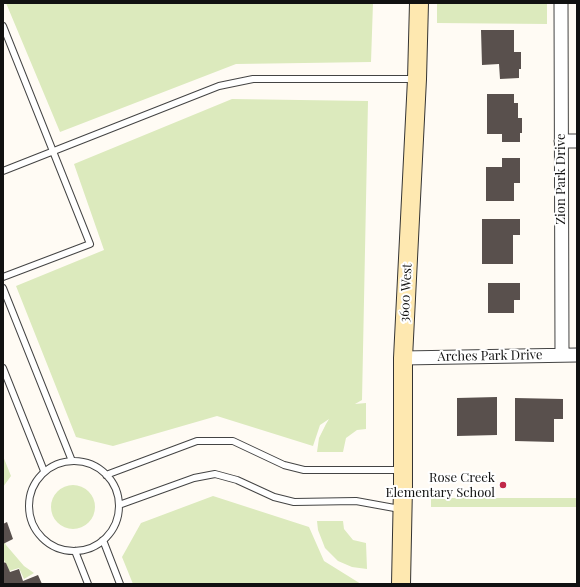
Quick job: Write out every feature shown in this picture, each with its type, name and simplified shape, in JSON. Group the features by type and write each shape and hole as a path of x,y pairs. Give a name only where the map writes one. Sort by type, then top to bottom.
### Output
{"main road":[{"name":"3600 West","path":"401,584 403,358 417,79 419,3"}],"street":[{"name":"Zion Park Drive","path":"561,3 562,354"},
{"path":"561,141 577,141"},
{"name":"Arches Park Drive","path":"403,358 562,354 577,355"}],"lane":[{"path":"3,26 90,244 3,277"},
{"path":"3,171 219,86 253,79 417,79"},
{"path":"3,288 72,461"},
{"path":"3,368 44,471"},
{"path":"106,475 197,441 233,441 284,465 304,470 402,470"},
{"path":"72,461 85,462 96,467 106,475 113,484 119,505 117,518 112,530 103,540 90,548 75,551 61,549 48,543 38,534 31,522 28,508 30,495 35,482 44,471 57,464 72,461"},
{"path":"119,505 194,478 215,474 237,480 274,498 294,502 356,501 402,509"},
{"path":"103,540 120,584"},
{"path":"75,551 88,584"}],"green space":[{"path":"6,3 373,3 371,62 236,64 60,132"},
{"path":"437,3 547,3 547,24 437,23"},
{"path":"232,99 368,101 362,400 355,404 366,403 366,429 357,430 346,438 343,452 317,452 319,438 329,419 320,425 313,446 217,416 113,446 76,437 16,286 104,250 74,164"},
{"path":"3,456 11,476 3,487"},
{"path":"73,485 85,489 91,495 95,507 91,519 85,525 73,529 61,525 55,519 51,507 55,495 61,489"},
{"path":"213,496 309,527 324,561 361,584 133,584 122,557 141,523"},
{"path":"431,498 577,498 577,507 431,507"},
{"path":"317,521 343,521 344,529 353,540 366,543 367,569 352,567 338,561 325,548 318,530"},
{"path":"3,538 6,545 24,566 34,573 24,579 19,568 9,571 3,558"}],"building":[{"path":"481,30 514,30 514,52 521,52 521,69 519,69 519,78 500,79 499,64 482,65"},
{"path":"487,94 514,94 514,103 518,103 518,118 522,118 522,133 520,133 520,142 502,142 502,134 487,134"},
{"path":"502,158 520,158 520,183 514,183 514,201 486,201 486,167 502,167"},
{"path":"482,219 520,219 520,235 513,235 513,264 482,264"},
{"path":"488,283 520,283 520,300 514,300 514,313 488,313"},
{"path":"497,397 497,435 457,436 457,398"},
{"path":"515,398 563,399 563,419 554,419 554,442 515,441"},
{"path":"7,522 13,539 3,544 3,524"},
{"path":"3,562 6,563 10,572 19,569 23,581 38,575 42,584 3,584"}],"place":[{"name":"Rose Creek Elementary School","path":"503,485"}]}
